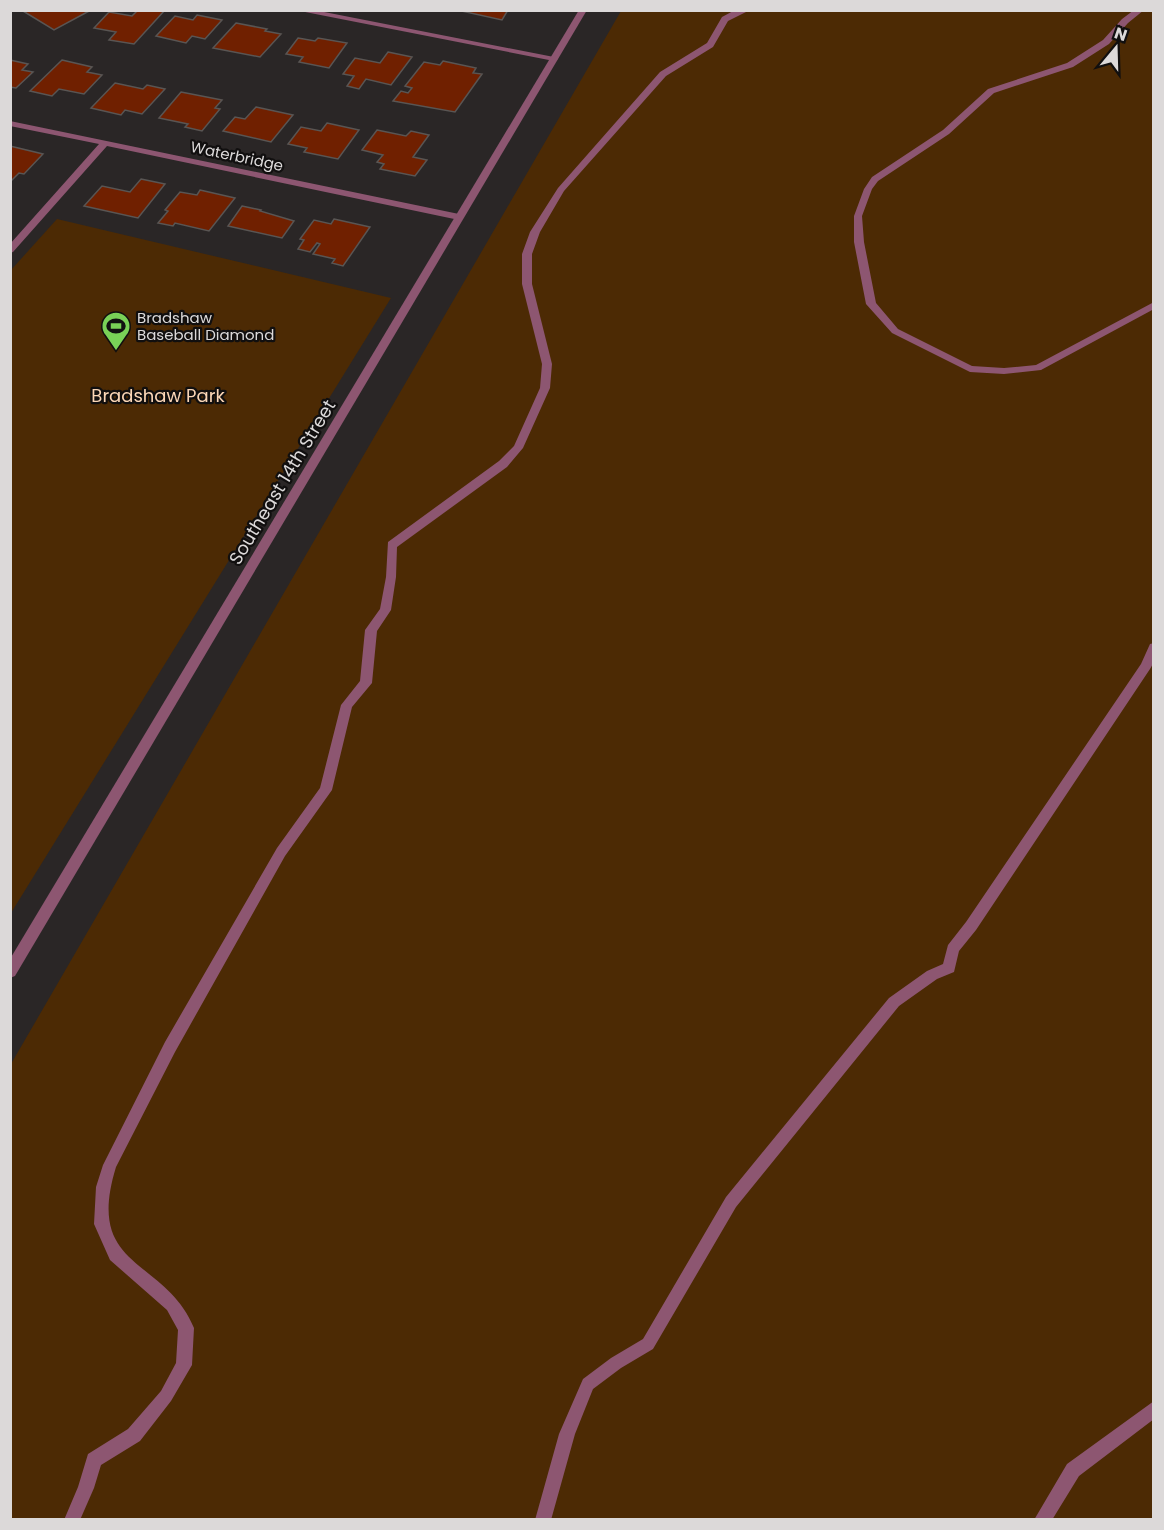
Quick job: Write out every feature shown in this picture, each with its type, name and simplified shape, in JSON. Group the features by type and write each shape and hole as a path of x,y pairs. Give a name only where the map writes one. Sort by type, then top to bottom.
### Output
{"street":[{"path":"299,10 554,59"},
{"name":"Southeast 14th Street","path":"10,972 583,10"},
{"path":"72,1520 86,1488 94,1460 134,1435 166,1396 184,1365 186,1328 172,1305 115,1255 101,1224 103,1187 110,1165 170,1047 281,852 326,790 347,705 366,683 371,630 385,610 392,577 392,545 503,464 518,448 534,415 545,388 547,364 527,284 527,254 536,232 561,190 663,74 710,45 724,19 746,10"},
{"path":"1140,10 1125,21 1106,42 1070,64 990,90 946,132 875,178 868,189 858,216 859,242 871,304 895,331 970,369 1004,371 1038,369 1154,305"},
{"name":"Waterbridge","path":"10,123 459,217"},
{"path":"10,250 106,142"},
{"path":"543,1520 567,1434 588,1384 648,1344 731,1202 894,1002 932,975 949,968 953,950 1146,666 1154,647"},
{"path":"1042,1520 1073,1470 1154,1409"}],"green space":[{"path":"621,11 1153,11 1153,1519 11,1520 11,1064"},
{"name":"Bradshaw Park","path":"57,219 391,298 11,913 11,270"}],"building":[{"path":"24,10 91,10 54,30 23,11"},
{"path":"138,10 165,10 134,44 109,40 116,32 94,28 109,12 132,16"},
{"path":"457,10 508,10 502,20"},
{"path":"197,15 222,20 205,39 192,36 186,43 156,36 175,16 193,20"},
{"path":"236,23 281,34 260,57 213,48"},
{"path":"298,38 315,41 318,38 347,43 329,68 299,62 303,57 286,54"},
{"path":"388,52 412,57 391,85 366,79 359,89 347,86 354,76 343,74 355,58 380,63"},
{"path":"10,60 28,64 22,70 33,72 16,88 10,87"},
{"path":"62,60 92,67 87,72 102,75 84,94 59,89 52,96 30,91"},
{"path":"443,61 476,68 473,73 482,74 455,112 393,101 401,91 408,93 412,88 405,86 424,62 440,65"},
{"path":"115,83 143,89 147,85 165,89 142,114 125,110 121,115 91,108"},
{"path":"181,92 222,100 215,108 220,109 202,131 185,127 188,124 159,118"},
{"path":"256,107 293,115 271,142 223,131 235,117 245,119"},
{"path":"327,123 359,130 338,159 304,152 307,148 288,144 301,127 321,131"},
{"path":"377,130 406,136 411,131 429,135 413,157 427,160 415,176 380,169 384,164 377,162 383,155 362,150"},
{"path":"10,146 43,154 24,174 19,173 10,182"},
{"path":"141,179 165,184 138,218 84,206 102,186 130,192"},
{"path":"200,190 235,198 209,231 175,223 173,226 158,223 168,211 165,210 180,192 197,195"},
{"path":"242,206 294,221 282,238 228,226"},
{"path":"334,219 370,227 343,266 332,263 335,259 313,254 320,244 317,243 310,252 298,249 304,240 300,239 314,220 331,224"}],"place":[{"name":"Bradshaw Baseball Diamond","path":"116,352"}]}
